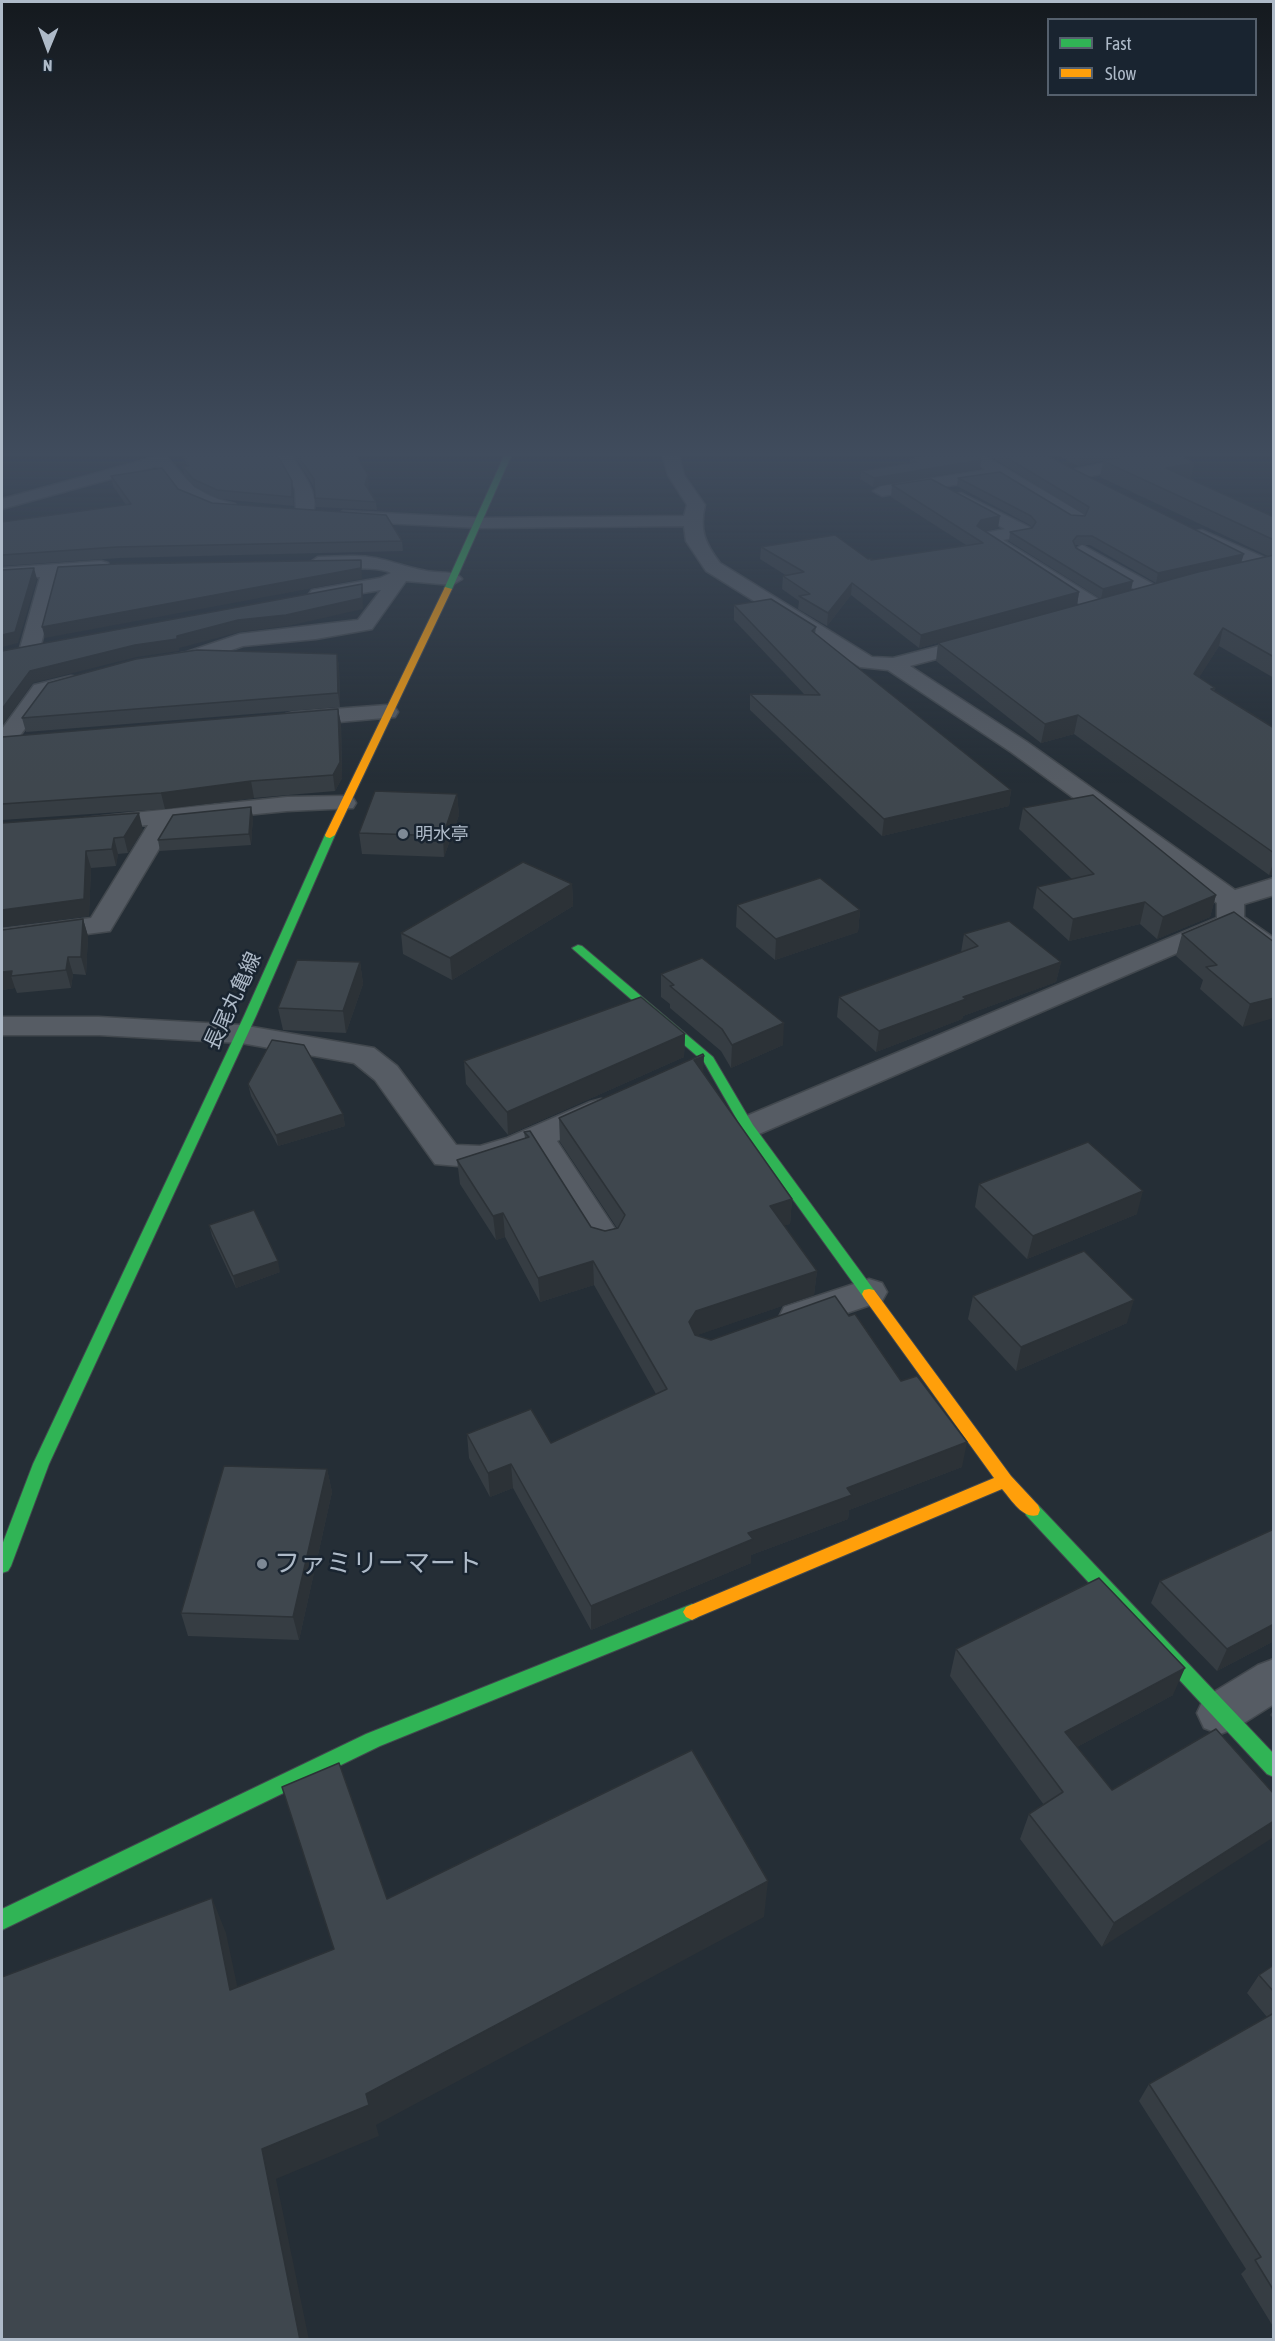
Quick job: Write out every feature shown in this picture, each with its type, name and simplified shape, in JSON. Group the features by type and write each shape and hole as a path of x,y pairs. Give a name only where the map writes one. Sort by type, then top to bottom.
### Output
{"main road":[{"name":"長尾丸亀線","path":"2,1566 41,1464 241,1034 344,803 387,711 433,624 459,565"},
{"path":"578,948 709,1060 748,1127 1005,1481 1274,1768"},
{"path":"2,1920 373,1740 765,1582 1005,1481"}],"street":[{"path":"387,565 394,566 403,572 402,575"},
{"path":"712,565 867,663 893,664 1000,636"},
{"path":"1030,565 1099,608"},
{"path":"1077,614 1163,590 1112,565"},
{"path":"1233,572 1263,565"},
{"path":"2,574 119,566"},
{"path":"51,571 21,650 53,644"},
{"path":"297,598 385,583 402,575 452,579"},
{"path":"148,663 191,658 240,640 316,633 365,625 402,575"},
{"path":"893,664 1019,747 1231,910 1274,951"},
{"path":"2,744 42,690 89,676"},
{"path":"271,721 387,711"},
{"path":"2,744 26,741"},
{"path":"72,825 165,818 287,804 344,803"},
{"path":"2,937 100,926 165,818"},
{"path":"748,1127 1231,910 1274,886"},
{"path":"2,1026 99,1026 241,1034 363,1055 386,1073 447,1156 481,1157 538,1137 624,1099"},
{"path":"677,1075 709,1060"},
{"path":"538,1137 606,1241"},
{"path":"762,1330 869,1292"},
{"path":"1220,1713 1274,1679"}],"building":[{"path":"361,565 361,568 42,627 58,567"},
{"path":"792,565 1038,565 1079,592 921,635 852,583 828,613 799,596 810,594 783,576 804,572"},
{"path":"1064,565 1106,565 1133,581 1103,589"},
{"path":"1144,565 1193,565 1158,573"},
{"path":"1228,565 1274,565 1274,657 1223,628 1194,674 1215,688 1211,689 1274,728 1274,853 1078,715 1045,724 938,643"},
{"path":"34,568 15,632 2,635 2,570"},
{"path":"362,584 362,598 286,615 238,620 177,636 177,639 135,645 30,671 2,709 2,651"},
{"path":"771,599 816,627 812,631 1011,790 884,819 750,694 820,695 734,605"},
{"path":"197,650 337,654 338,693 22,718 48,683 136,659"},
{"path":"338,709 340,762 333,775 251,781 161,793 2,804 2,737"},
{"path":"375,791 457,794 443,836 359,833"},
{"path":"1093,795 1216,895 1163,917 1145,902 1073,919 1037,887 1094,874 1023,808"},
{"path":"251,807 249,834 158,840 173,815"},
{"path":"139,813 124,837 114,838 112,849 86,851 84,899 2,910 2,823"},
{"path":"523,862 572,884 450,958 401,933"},
{"path":"820,878 860,910 776,939 737,905"},
{"path":"1234,912 1274,942 1274,998 1250,1004 1206,967 1217,965 1182,934"},
{"path":"83,919 81,957 68,957 66,970 11,976 12,971 2,972 2,930"},
{"path":"1009,921 1061,962 963,997 966,999 879,1031 839,997 978,946 964,934"},
{"path":"702,958 784,1023 732,1045 722,1029 670,986 674,985 661,974"},
{"path":"297,960 360,962 343,1011 278,1008"},
{"path":"641,997 685,1034 507,1112 464,1061"},
{"path":"272,1040 304,1045 343,1114 276,1135 248,1084"},
{"path":"703,1054 704,1056 694,1060 792,1199 770,1206 817,1271 696,1311 689,1322 695,1335 711,1340 835,1296 849,1316 855,1314 901,1381 917,1376 967,1442 847,1488 852,1495 748,1533 753,1539 591,1606 511,1464 488,1473 467,1434 531,1409 551,1443 667,1389 593,1261 538,1278 503,1213 493,1216 457,1160 529,1137 524,1132 530,1131 591,1227 605,1231 618,1228 625,1215 559,1118"},
{"path":"1088,1142 1143,1191 1033,1236 979,1184"},
{"path":"254,1210 278,1261 233,1276 209,1225"},
{"path":"1084,1251 1134,1300 1021,1347 973,1296"},
{"name":"ファミリーマート","path":"224,1466 327,1469 293,1617 181,1613"},
{"path":"1274,1529 1274,1624 1227,1649 1160,1581"},
{"path":"1099,1578 1185,1668 1065,1732 1112,1790 1216,1729 1274,1794 1274,1821 1114,1923 1029,1814 1063,1792 956,1649"},
{"path":"692,1750 768,1881 366,2094 369,2105 262,2149 300,2340 2,2340 2,1977 212,1898 230,1990 334,1949 282,1787 339,1763 387,1899"},
{"path":"1274,1965 1274,1992 1259,1975"},
{"path":"1274,2013 1274,2291 1255,2260 1261,2257 1149,2084"}],"traffic: fast":[{"path":"448,589 459,565"},
{"path":"2,1566 41,1464 250,1016 330,835"},
{"path":"578,948 709,1060 748,1127 869,1294"},
{"path":"1032,1510 1274,1768"},
{"path":"2,1920 373,1740 692,1612"}],"traffic: slow":[{"path":"330,835 448,589"},
{"path":"869,1294 1005,1481 1032,1510"},
{"path":"692,1612 1005,1481"}],"place":[{"name":"明水亭","path":"403,834"},
{"name":"ファミリーマート","path":"262,1564"}]}
